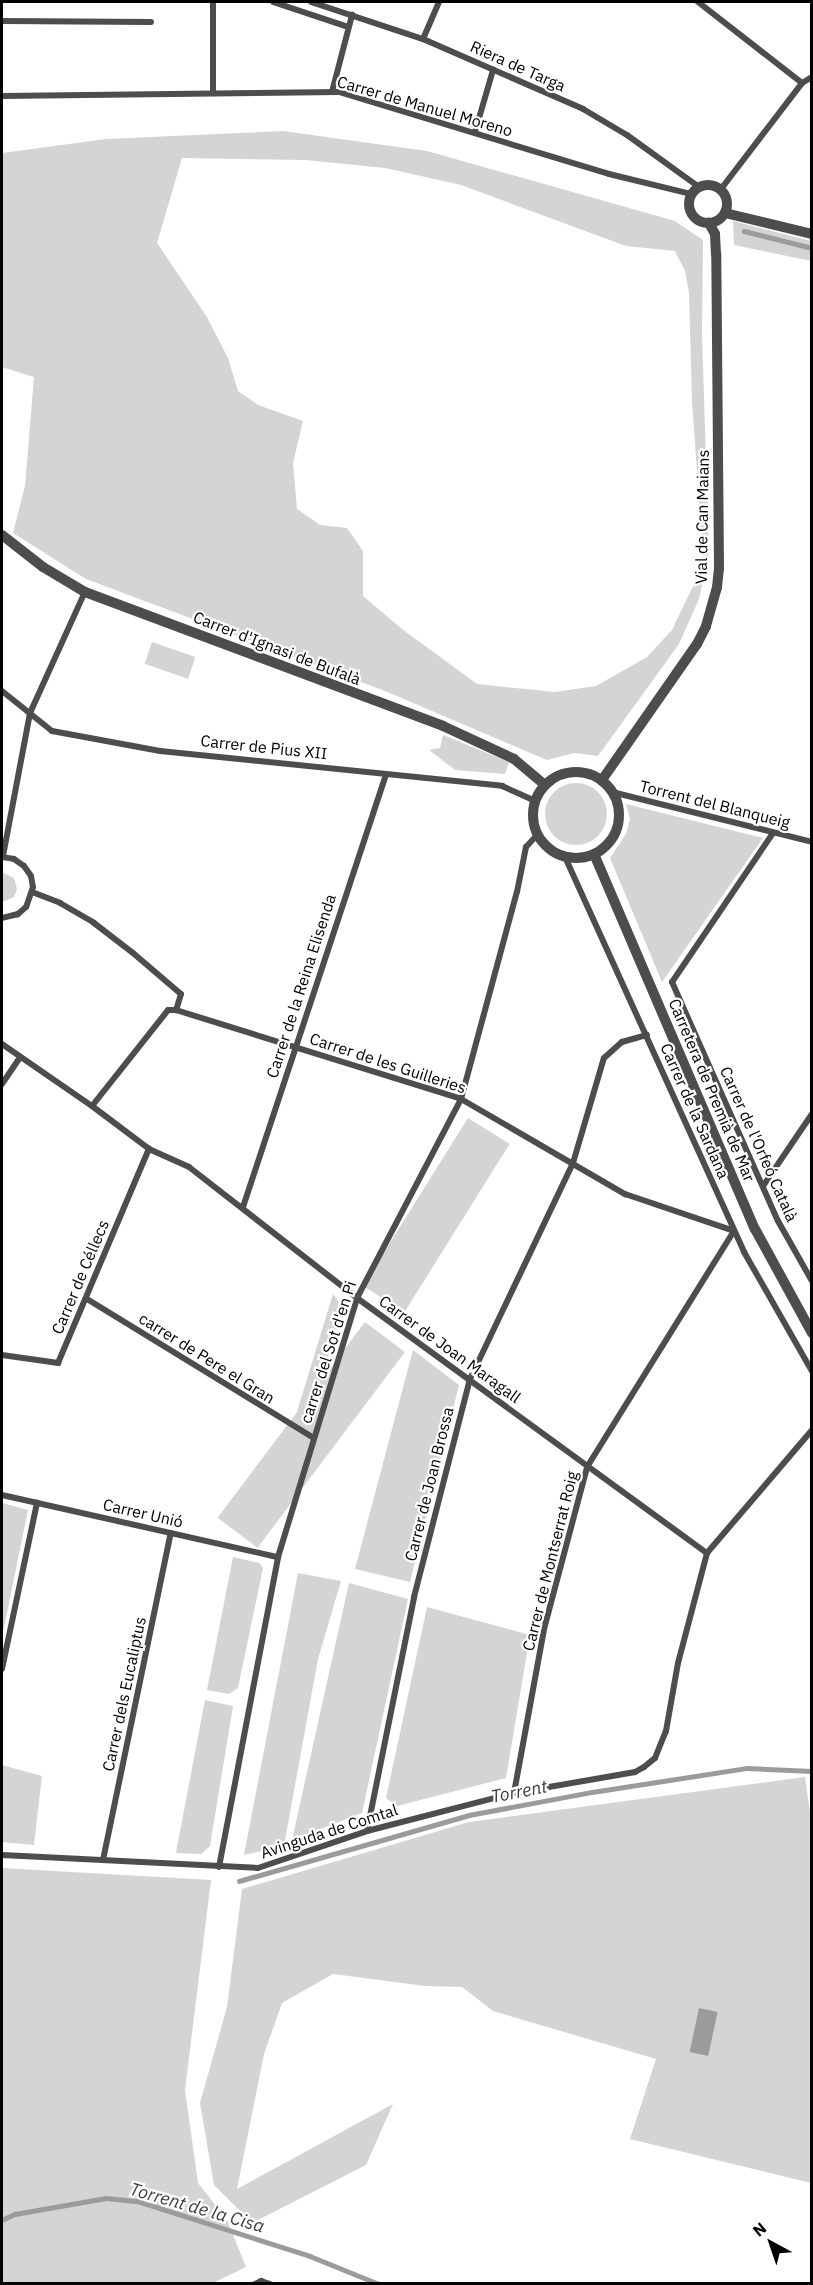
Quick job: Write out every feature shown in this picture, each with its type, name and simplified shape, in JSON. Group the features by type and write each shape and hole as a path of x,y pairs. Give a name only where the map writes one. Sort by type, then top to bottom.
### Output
{"street":[{"path":"213,2 213,91"},
{"path":"273,2 348,27"},
{"name":"Riera de Targa","path":"311,2 423,39 583,109 627,135 695,190"},
{"path":"423,39 439,2"},
{"path":"698,2 802,83"},
{"path":"332,92 352,15"},
{"path":"2,21 151,22"},
{"path":"475,132 493,70"},
{"path":"721,189 802,83 812,77"},
{"name":"Carrer de Manuel Moreno","path":"2,96 158,95 213,91 332,92 475,132 609,174 695,190"},
{"path":"712,185 721,189 727,200 725,213 718,220 709,223 692,215 689,207 695,190 712,185"},
{"path":"725,213 812,234"},
{"name":"Vial de Can Maians","path":"602,780 697,644 706,626 717,587 719,556 716,234 709,223"},
{"name":"Carrer d'Ignasi de Bufalà","path":"2,535 44,567 85,592 443,726 514,759 545,785"},
{"path":"2,918 18,914 26,907 32,892 31,876 24,866 14,859 2,857 30,713 85,592"},
{"name":"Carrer de Pius XII","path":"2,691 52,731 160,751 502,786 535,801"},
{"path":"578,772 602,780 612,792 618,805 619,819 615,832 607,844 594,854 585,857 565,856 544,844 537,835 532,812 535,801 545,785 565,773 578,772"},
{"name":"Carrer de la Reina Elisenda","path":"243,1208 386,774"},
{"name":"Torrent del Blanqueig","path":"612,792 812,843"},
{"name":"Carrer de l'Orfeó Català","path":"773,833 672,982 763,1186 812,1281"},
{"name":"carrer del Sot d'en Pi","path":"219,1868 278,1557 357,1298 461,1099 517,892 526,847 537,835"},
{"name":"Carretera de Premià de Mar","path":"594,854 755,1229 812,1333"},
{"name":"Carrer de la Sardana","path":"565,856 744,1252 812,1371"},
{"path":"32,892 60,903 94,922 181,994 176,1010 168,1010 92,1106"},
{"name":"Carrer de les Guilleries","path":"176,1010 461,1099 625,1194 734,1231"},
{"name":"Carrer de Joan Brossa","path":"367,1831 414,1597 470,1379 573,1163 604,1058 622,1042 647,1035"},
{"name":"Carrer de Joan Maragall","path":"2,1044 92,1106 149,1149 189,1167 357,1298 707,1553"},
{"path":"2,1084 20,1057"},
{"path":"763,1186 812,1114"},
{"name":"Carrer de Céllecs","path":"2,1355 58,1363 149,1149"},
{"name":"Carrer de Montserrat Roig","path":"514,1793 544,1629 587,1467 734,1231"},
{"name":"carrer de Pere el Gran","path":"87,1299 314,1438"},
{"path":"707,1553 812,1430"},
{"name":"Carrer Unió","path":"2,1495 278,1557"},
{"path":"2,1669 37,1503"},
{"name":"Carrer dels Eucaliptus","path":"103,1860 171,1533"},
{"name":"Avinguda de Comtal","path":"2,1855 219,1868 258,1868 367,1831 514,1793 635,1772 655,1758 666,1731 678,1663 707,1553"},
{"path":"260,2283 270,2283"}],"shaded area":[{"path":"283,131 427,151 675,221 703,240 702,335 709,553 699,599 679,644 598,756 574,753 547,760 385,691 86,579 13,533 25,486 34,377 2,367 2,153 106,139","holes":["182,158 305,160 385,168 461,185 626,246 675,251 685,271 689,293 692,401 703,555 694,584 672,630 647,657 596,686 555,692 477,684 402,629 363,596 363,551 347,528 320,525 297,509 293,463 303,421 258,405 238,391 228,358 207,317 157,243"]},
{"path":"733,221 811,241 811,261 734,245"},
{"path":"152,642 195,657 188,679 145,664"},
{"path":"443,735 509,762 505,774 455,770 429,750 440,748"},
{"path":"570,783 582,783 598,792 605,802 607,814 605,826 598,836 582,845 570,845 559,840 550,831 545,820 545,808 550,797 559,788"},
{"path":"626,804 763,838 662,982 610,858 626,834 630,819"},
{"path":"2,872 14,878 17,889 14,897 2,902"},
{"path":"468,1118 510,1144 405,1312 363,1286"},
{"path":"333,1294 343,1308 312,1410 302,1416 296,1415"},
{"path":"365,1322 405,1352 257,1548 218,1518"},
{"path":"413,1350 459,1385 410,1582 355,1569"},
{"path":"291,1433 301,1446 285,1506 276,1508 269,1531 260,1535 240,1532 247,1487 272,1499"},
{"path":"2,1503 28,1510 2,1637"},
{"path":"233,1557 259,1563 263,1568 238,1688 229,1694 207,1690"},
{"path":"298,1573 341,1581 318,1659 284,1846 244,1855"},
{"path":"349,1583 408,1599 362,1813 292,1840"},
{"path":"427,1607 530,1635 506,1778 397,1806 386,1798"},
{"path":"205,1700 233,1706 210,1846 201,1854 176,1853"},
{"path":"2,1765 42,1776 34,1845 2,1842"},
{"path":"805,1777 812,1826 811,2183 630,2139 656,2059 493,2011 462,1987 425,1986 333,1974 282,2003 264,2054 237,2189 393,2104 366,2165 252,2223 214,2185 200,2103 227,2007 242,1889 469,1822"},
{"path":"2,1868 211,1880 185,2090 198,2183 227,2220 246,2267 213,2283 2,2283"},
{"path":"699,2008 718,2012 708,2056 690,2052"}],"waterway":[{"path":"744,231 812,248"},
{"name":"Torrent","path":"239,1881 469,1815 592,1792 747,1768 812,1771"},
{"name":"Torrent de la Cisa","path":"2,2220 15,2214 106,2198 137,2201 310,2256 379,2284"}]}
